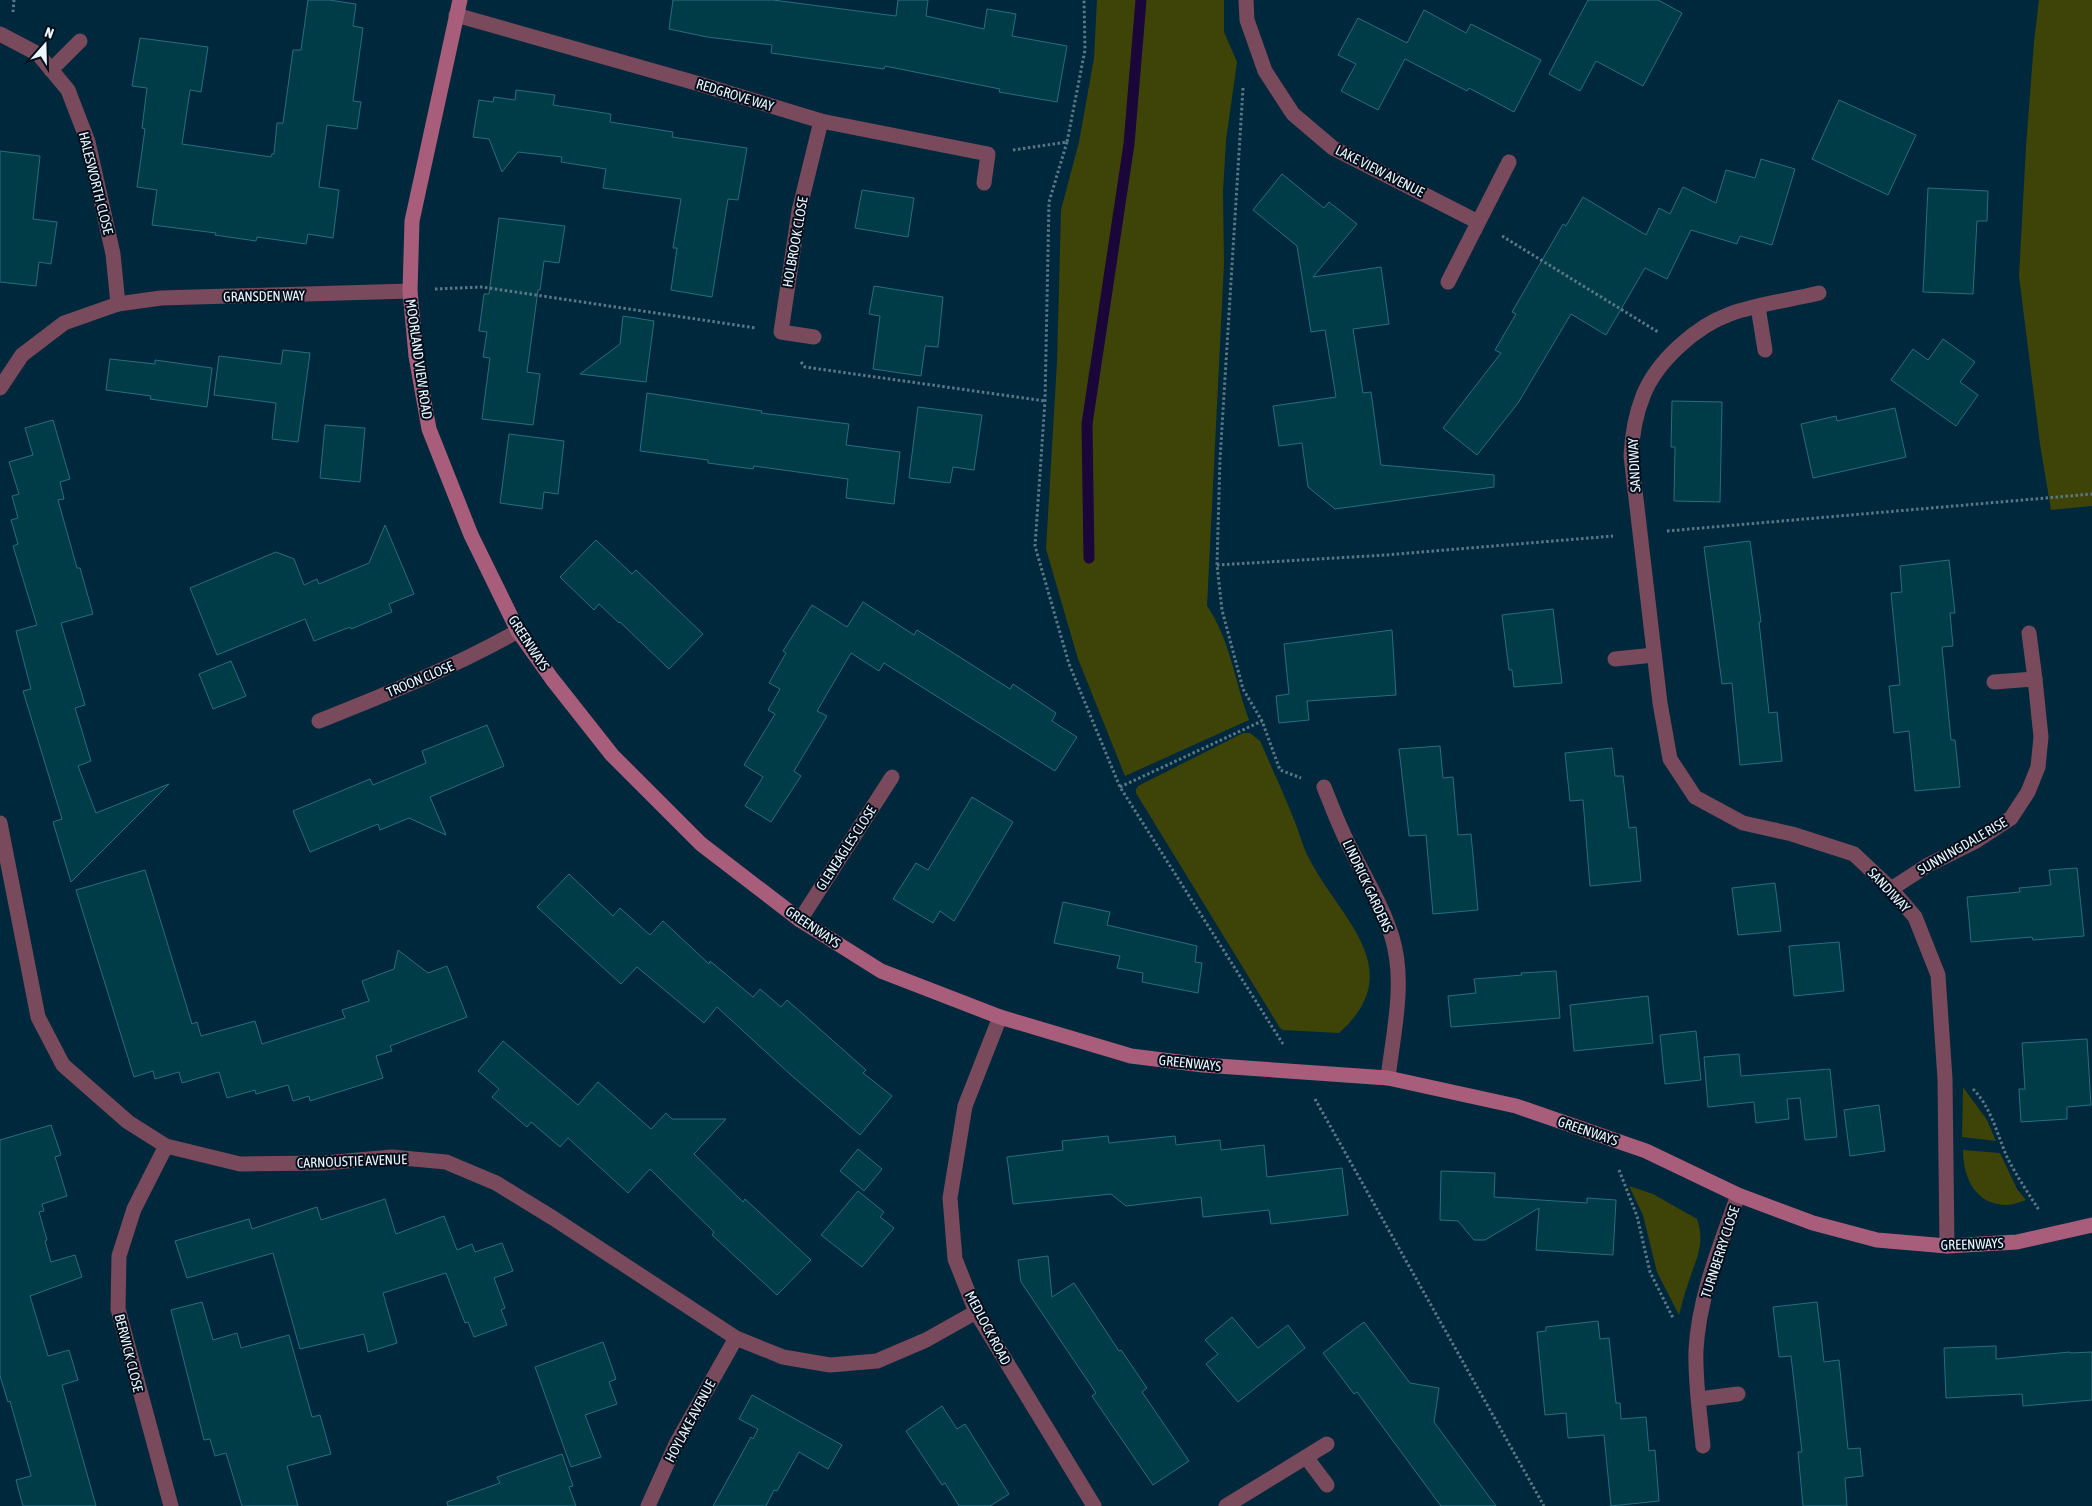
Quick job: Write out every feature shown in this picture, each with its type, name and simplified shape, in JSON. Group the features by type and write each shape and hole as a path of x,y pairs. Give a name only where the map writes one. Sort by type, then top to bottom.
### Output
{"street":[{"name":"MOORLAND VIEW ROAD","path":"460,0 412,221 410,291 416,356 429,429 471,535"},
{"name":"LAKE VIEW AVENUE","path":"1246,0 1247,20 1265,71 1293,114 1333,148 1478,222"},
{"name":"REDGROVE WAY","path":"456,15 696,83 821,121 988,154"},
{"name":"HALESWORTH CLOSE","path":"0,34 38,54 68,90 88,142 113,254 118,304"},
{"path":"51,70 80,41"},
{"name":"HOLBROOK CLOSE","path":"781,332 799,211 821,121"},
{"path":"984,183 988,154"},
{"path":"1448,282 1509,162"},
{"name":"GRANSDEN WAY","path":"118,304 161,298 410,291"},
{"name":"SANDIWAY","path":"1819,293 1729,314 1700,329 1661,366 1643,395 1633,430 1631,456 1654,655 1670,759 1695,797 1744,823 1792,834 1854,854 1891,889 1915,917 1938,975 1944,1060 1947,1246"},
{"path":"0,388 22,355 64,323 118,304"},
{"path":"1758,307 1765,350"},
{"path":"781,332 814,337"},
{"name":"GREENWAYS","path":"471,535 518,631 552,679 612,756 701,844 800,920 881,971 1000,1017 1131,1056 1203,1065 1388,1078 1516,1106 1646,1151 1738,1195 1813,1224 1877,1240 1947,1246 2017,1242 2092,1225"},
{"name":"TROON CLOSE","path":"319,721 404,687 476,655 518,631"},
{"name":"SUNNINGDALE RISE","path":"1891,889 1928,865 1976,841 2011,818 2028,792 2038,767 2041,737 2029,633"},
{"path":"1615,659 1654,655"},
{"path":"1994,682 2035,679"},
{"name":"GLENEAGLES CLOSE","path":"800,920 892,777"},
{"name":"LINDRICK GARDENS","path":"1324,787 1342,833 1372,891 1392,938 1398,975 1396,1013 1388,1078"},
{"name":"CARNOUSTIE AVENUE","path":"0,823 38,1017 63,1064 128,1122 166,1146 240,1164 324,1163 392,1157 446,1162 504,1188 736,1338 783,1358 830,1365 878,1361 926,1340 976,1312"},
{"name":"MEDLOCK ROAD","path":"1000,1017 965,1106 950,1198 955,1259 976,1312 1094,1506"},
{"name":"BERWICK CLOSE","path":"166,1146 134,1209 119,1256 118,1309 171,1506"},
{"name":"TURNBERRY CLOSE","path":"1703,1446 1696,1351 1700,1315 1707,1282 1738,1195"},
{"name":"HOYLAKE AVENUE","path":"648,1506 676,1444 736,1338"},
{"path":"1699,1398 1738,1394"},
{"path":"1226,1506 1327,1444"},
{"path":"1306,1458 1327,1484"}],"path":[{"path":"1084,0 1085,50 1067,142 1049,202 1045,401 1035,546 1069,664 1120,787 1300,1071 1544,1506"},
{"path":"1244,80 1220,459 1217,565 1222,610 1243,689 1262,722 1280,770 1324,787"},
{"path":"988,154 1067,142"},
{"path":"1513,242 1658,332"},
{"path":"410,291 482,287 781,332 805,367 1045,401"},
{"path":"1217,565 1386,555 2092,494"},
{"path":"1120,787 1262,722"},
{"path":"1944,1060 1978,1094 1995,1125 2007,1158 2024,1188 2055,1234"},
{"path":"1608,1138 1625,1188 1638,1216 1650,1272 1671,1315 1696,1351"}],"green space":[{"path":"1097,0 1224,0 1224,32 1237,62 1226,140 1223,191 1224,264 1207,606 1227,647 1249,720 1125,776 1078,659 1046,549 1057,362 1061,210 1079,142 1094,58"},
{"path":"2039,0 2092,0 2092,506 2051,510 2040,444 2019,276 2026,147"},
{"path":"1243,733 1250,733 1260,741 1287,801 1309,859 1353,927 1363,947 1369,968 1368,989 1359,1010 1339,1033 1283,1030 1280,1028 1136,793 1138,786"},
{"path":"1963,1087 1987,1120 1996,1141 1962,1137"},
{"path":"1963,1150 2000,1153 2017,1189 2026,1200 2007,1205 1996,1204 1979,1195 1968,1179"},
{"path":"1629,1186 1653,1194 1697,1219 1700,1244 1679,1315 1657,1272 1643,1215"}],"building":[{"path":"308,0 329,0 356,4 353,26 363,28 353,101 361,102 357,129 327,125 319,187 339,190 333,238 308,234 306,244 257,237 256,241 215,235 216,233 152,225 157,190 137,187 145,129 142,128 147,88 132,86 140,38 208,47 201,92 190,90 182,144 271,157 274,154 277,123 283,123 293,50 301,50"},
{"path":"673,0 773,0 896,16 898,0 928,0 926,16 984,29 987,9 1016,14 1012,36 1067,46 1057,102 999,92 1000,89 885,66 884,69 771,53 772,45 707,37 669,29"},
{"path":"1588,0 1658,0 1682,13 1643,86 1596,61 1580,91 1549,74"},
{"path":"1424,10 1466,33 1471,24 1541,60 1514,112 1469,88 1467,91 1405,59 1378,110 1341,91 1356,64 1338,55 1358,18 1407,43"},
{"path":"516,90 555,95 553,105 611,114 610,122 673,132 672,137 747,148 738,200 728,199 712,297 671,290 677,248 673,248 681,199 603,188 606,169 561,162 562,157 518,152 502,172 489,139 473,137 479,100 493,102 494,97 515,100"},
{"path":"1839,100 1916,135 1888,195 1812,159"},
{"path":"0,151 40,156 33,219 57,222 51,264 39,262 36,286 0,282"},
{"path":"1761,159 1795,169 1772,245 1740,236 1737,244 1691,230 1667,279 1645,268 1606,335 1571,314 1518,403 1477,455 1443,428 1501,353 1495,350 1516,314 1512,312 1563,224 1566,226 1583,197 1646,235 1659,208 1670,214 1683,187 1716,203 1726,170 1755,178"},
{"path":"1282,174 1324,208 1329,202 1357,224 1313,277 1381,267 1389,324 1353,329 1363,393 1371,392 1381,465 1494,475 1494,487 1335,509 1308,487 1302,443 1279,446 1273,406 1336,397 1325,330 1311,332 1297,246 1253,210"},
{"path":"1928,188 1988,191 1987,221 1977,221 1973,294 1923,292"},
{"path":"862,190 914,198 908,237 855,228"},
{"path":"499,218 565,226 559,263 544,261 540,290 538,290 527,372 540,374 533,425 482,419 490,358 483,357 487,332 479,331 484,294 489,294"},
{"path":"874,286 943,297 938,347 925,346 921,376 873,369 880,316 869,314"},
{"path":"623,316 654,321 646,382 580,374 620,344"},
{"path":"1943,339 1975,362 1960,382 1978,395 1956,426 1891,380 1913,349 1928,360"},
{"path":"283,350 310,353 298,442 272,439 276,403 214,395 219,356 281,364"},
{"path":"110,359 155,364 155,360 212,368 207,407 150,399 151,396 106,390"},
{"path":"647,393 762,411 761,413 849,424 846,445 900,452 894,504 846,498 848,479 754,466 753,469 708,463 708,460 640,451"},
{"path":"1672,401 1722,402 1720,502 1674,501 1675,447 1671,447"},
{"path":"918,407 982,415 974,470 953,467 950,483 909,478"},
{"path":"1895,408 1906,457 1813,478 1801,424 1836,416 1837,421"},
{"path":"53,420 70,479 60,482 64,499 58,500 77,568 80,568 93,614 61,623 85,705 75,708 91,761 78,766 96,813 169,784 71,882 53,822 62,819 23,691 31,689 16,631 37,625 13,546 18,544 11,520 18,518 12,496 19,494 9,462 33,455 25,428"},
{"path":"325,425 365,428 360,482 320,478"},
{"path":"509,434 564,441 558,494 544,492 542,509 500,503"},
{"path":"385,525 414,594 389,604 392,612 351,629 350,627 314,641 305,619 217,655 190,588 276,552 294,559 304,585 317,579 319,584 369,563"},
{"path":"596,540 632,574 636,570 703,634 669,669 599,604 594,610 560,577"},
{"path":"1750,541 1761,622 1759,622 1769,713 1777,712 1782,761 1740,765 1732,683 1722,684 1704,547"},
{"path":"1949,560 1955,613 1950,613 1953,646 1942,647 1951,740 1955,740 1960,787 1915,791 1909,731 1894,733 1889,686 1900,685 1891,593 1902,592 1900,566"},
{"path":"863,602 914,635 917,630 1010,689 1013,684 1056,713 1052,721 1077,737 1055,771 884,663 879,671 851,653 817,711 827,716 794,771 801,776 771,822 745,806 763,777 744,765 775,714 768,710 780,689 769,683 786,653 783,651 812,605 847,627"},
{"path":"1553,609 1562,683 1514,687 1512,670 1509,670 1502,615"},
{"path":"1392,630 1396,695 1307,701 1309,720 1279,723 1276,696 1289,694 1284,644"},
{"path":"231,661 246,696 213,709 199,674"},
{"path":"487,725 504,766 430,797 446,835 409,818 380,830 378,824 310,852 293,811 370,779 373,785 426,763 422,751"},
{"path":"1440,746 1443,778 1453,777 1458,835 1471,834 1478,910 1433,914 1426,835 1409,836 1399,749"},
{"path":"1612,748 1615,776 1623,776 1629,828 1636,827 1641,881 1590,886 1583,800 1570,801 1565,753"},
{"path":"972,797 1013,822 954,921 940,911 933,923 893,899 916,863 928,870"},
{"path":"2077,868 2084,936 2033,940 2032,937 1971,942 1967,897 2020,892 2019,888 2051,885 2049,870"},
{"path":"145,870 192,1024 197,1022 201,1036 255,1021 262,1044 345,1018 342,1010 369,1001 362,981 394,969 398,950 428,973 447,966 467,1017 390,1046 392,1051 376,1056 383,1078 310,1101 309,1096 293,1101 288,1085 256,1094 255,1090 227,1098 219,1072 182,1083 179,1072 155,1079 153,1071 134,1077 76,890"},
{"path":"569,874 613,916 620,908 650,935 663,921 709,964 710,961 753,997 760,989 781,1007 787,1000 866,1070 863,1073 892,1096 860,1135 717,1007 704,1023 637,967 621,984 537,907"},
{"path":"1775,883 1781,931 1738,935 1732,888"},
{"path":"1063,902 1110,912 1107,925 1197,946 1195,962 1202,963 1198,993 1142,982 1143,973 1117,968 1120,956 1054,943"},
{"path":"1839,942 1844,991 1794,996 1789,946"},
{"path":"1556,971 1560,1018 1451,1027 1448,996 1476,993 1474,979"},
{"path":"1648,996 1653,1043 1574,1051 1570,1005"},
{"path":"1696,1031 1701,1080 1665,1084 1660,1035"},
{"path":"2087,1039 2091,1105 2067,1107 2067,1119 2021,1122 2019,1089 2025,1089 2022,1043"},
{"path":"503,1041 578,1105 598,1082 651,1129 666,1113 672,1119 726,1119 694,1154 743,1202 745,1199 811,1260 777,1295 712,1235 714,1232 650,1169 628,1193 568,1138 560,1147 531,1122 527,1127 492,1097 499,1089 478,1071"},
{"path":"1739,1054 1741,1076 1830,1069 1837,1137 1805,1140 1800,1098 1787,1099 1789,1119 1756,1123 1754,1102 1708,1107 1704,1057"},
{"path":"1879,1105 1885,1151 1850,1156 1844,1110"},
{"path":"51,1125 61,1155 55,1157 67,1196 42,1204 44,1211 39,1212 51,1262 75,1255 82,1277 30,1296 48,1356 69,1350 78,1380 62,1385 96,1506 23,1506 16,1480 31,1476 10,1401 8,1402 0,1376 0,1140"},
{"path":"1108,1136 1109,1143 1175,1136 1176,1145 1220,1140 1221,1150 1264,1145 1267,1177 1342,1168 1348,1215 1271,1224 1269,1210 1203,1217 1201,1197 1126,1206 1111,1194 1013,1204 1007,1157 1063,1150 1062,1141"},
{"path":"858,1149 882,1169 864,1191 840,1171"},
{"path":"1441,1171 1495,1173 1494,1197 1587,1203 1587,1198 1616,1200 1613,1255 1536,1250 1539,1208 1485,1240 1474,1240 1458,1221 1440,1220"},
{"path":"858,1191 884,1212 880,1217 894,1228 862,1267 821,1235"},
{"path":"385,1199 396,1234 444,1216 457,1250 472,1244 475,1252 502,1243 513,1271 494,1278 505,1308 501,1310 507,1325 474,1337 468,1322 465,1323 446,1273 383,1293 397,1343 368,1352 364,1334 300,1349 273,1253 187,1278 175,1241 249,1219 252,1229 317,1207 321,1220"},
{"path":"1048,1256 1052,1297 1074,1283 1119,1351 1121,1350 1147,1388 1142,1392 1189,1461 1153,1485 1092,1396 1096,1393 1021,1282 1018,1260"},
{"path":"202,1302 213,1340 237,1333 241,1348 289,1335 312,1417 320,1415 331,1454 287,1466 298,1506 242,1506 226,1453 215,1456 210,1439 204,1440 171,1310"},
{"path":"1817,1302 1824,1362 1839,1360 1848,1449 1860,1448 1863,1476 1845,1478 1847,1506 1803,1506 1798,1452 1802,1452 1791,1356 1779,1357 1773,1307"},
{"path":"1232,1317 1258,1348 1288,1325 1305,1348 1238,1402 1206,1364 1218,1354 1205,1340"},
{"path":"1598,1321 1600,1339 1609,1338 1616,1403 1620,1403 1621,1419 1646,1417 1649,1451 1655,1450 1659,1501 1611,1506 1604,1435 1568,1438 1566,1413 1545,1415 1537,1332 1546,1331 1546,1327"},
{"path":"1364,1322 1410,1383 1439,1388 1434,1422 1496,1506 1441,1506 1357,1392 1354,1394 1323,1353"},
{"path":"603,1342 616,1379 609,1382 617,1404 585,1415 601,1457 571,1467 535,1367"},
{"path":"1996,1346 1996,1359 2070,1352 2092,1352 2092,1400 2023,1406 2022,1394 1946,1398 1944,1348"},
{"path":"752,1395 842,1445 828,1469 799,1452 777,1491 774,1490 766,1506 713,1506 751,1437 753,1439 758,1429 739,1419"},
{"path":"942,1406 957,1429 965,1424 1009,1494 990,1506 959,1506 945,1483 942,1485 906,1431"},
{"path":"562,1454 573,1486 569,1487 576,1506 448,1506 447,1502 500,1483 497,1477"}],"waterway":[{"path":"1089,558 1087,424 1129,144 1141,0"}]}
